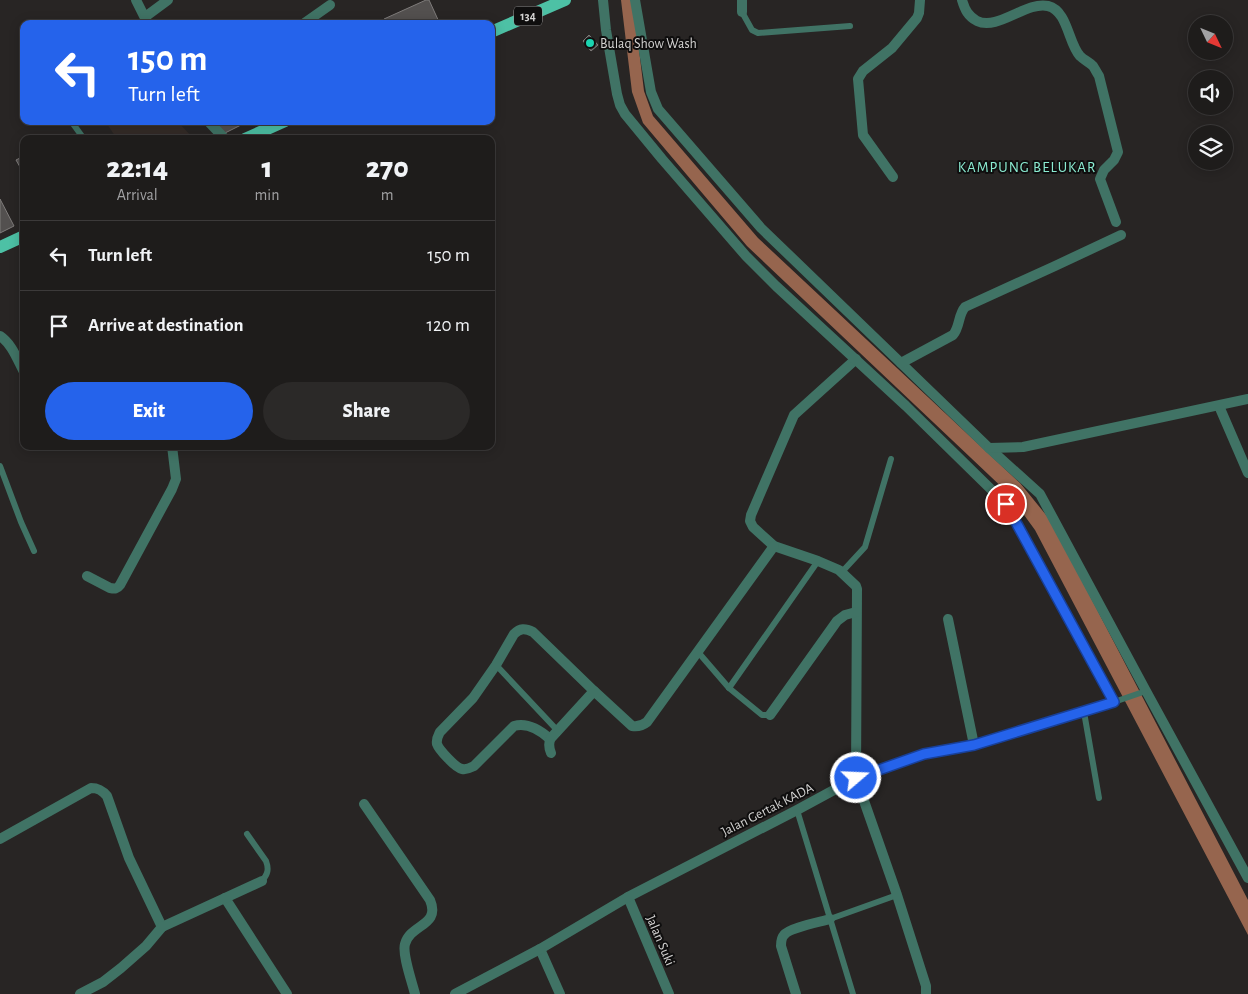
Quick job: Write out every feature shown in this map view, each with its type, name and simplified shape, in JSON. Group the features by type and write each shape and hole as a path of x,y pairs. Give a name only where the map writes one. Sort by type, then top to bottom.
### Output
{"main road":[{"name":"134","path":"495,30 565,0"},
{"path":"254,135 276,125"},
{"path":"0,247 20,238"}],"street":[{"path":"136,0 146,20 168,0"},
{"path":"603,0 617,94 625,114 746,256 906,406 1006,504 1114,702"},
{"path":"635,0 650,92 658,109 761,228 989,448 1040,494 1248,878"},
{"path":"742,0 742,12"},
{"path":"893,177 864,137 858,80 863,71 892,48 917,18 920,13 920,0"},
{"path":"962,0 970,17 982,23 995,22 1034,7 1047,6 1058,11 1066,24 1073,45 1080,56 1092,65 1099,76 1118,152 1114,160 1104,170 1100,179 1116,222"},
{"path":"309,20 330,5"},
{"path":"212,125 221,135"},
{"path":"901,363 953,335 956,331 961,312 965,307 1121,235"},
{"path":"0,336 10,345 20,364"},
{"path":"856,359 792,417 750,518 753,527 774,546 839,570 856,586 858,593 856,612 856,778 897,895 926,986 926,994"},
{"path":"989,448 1024,447 1248,400"},
{"path":"1218,406 1245,456 1248,473"},
{"path":"87,576 110,588 114,589 120,585 176,479 172,450"},
{"path":"550,739 539,730 525,725 514,726 474,766 464,769 456,765 440,750 437,741 440,732 473,698 496,665 514,634 523,629 533,632 632,726 643,726 774,546"},
{"path":"770,715 837,620 845,615 856,612"},
{"path":"948,619 974,745"},
{"path":"551,754 550,739 594,691"},
{"name":"Jalan Gertak KADA","path":"455,994 628,897 856,778 924,754 974,745 1114,702"},
{"path":"0,839 91,788 98,788 106,796 129,858 162,927"},
{"path":"364,804 430,900 432,906 431,917 411,934 405,943 404,952 415,994"},
{"path":"80,994 103,982 121,968 146,946 162,927 262,881"},
{"name":"Jalan Suki","path":"628,897 669,994"},
{"path":"226,898 287,994"},
{"path":"796,994 781,946 782,936 790,930 830,919"},
{"path":"540,948 560,994"}],"lane":[{"path":"742,12 752,30 758,33 850,26"},
{"path":"841,573 865,547 891,459"},
{"path":"0,466 34,551"},
{"path":"729,688 818,561"},
{"path":"698,652 729,688 762,715 770,715"},
{"path":"496,665 557,730"},
{"path":"1114,702 1146,692"},
{"path":"1084,712 1099,798"},
{"path":"797,810 853,994"},
{"path":"247,834 266,861 267,876 262,881"},
{"path":"830,919 897,895"}],"shaded area":[{"path":"621,0 633,0 644,91 653,116 758,238 1020,483 1051,521 1248,900 1248,935 1035,530 1008,493 747,246 643,123 632,92"},
{"path":"108,125 181,125 190,135 114,135"}],"building":[{"path":"429,0 438,20 384,20"},
{"name":"Bulaq Show Wash","path":"589,35 598,45 591,51 583,41"},
{"path":"218,125 241,125 225,133"},
{"path":"20,158 20,167 16,160"},
{"path":"0,199 14,226 0,233"}],"place":[{"name":"Bulaq Show Wash","path":"590,43"}],"district":[{"name":"KAMPUNG BELUKAR","path":"1027,167"}],"route":[{"path":"856,778 924,754 974,745 1114,702 1006,504"}]}
